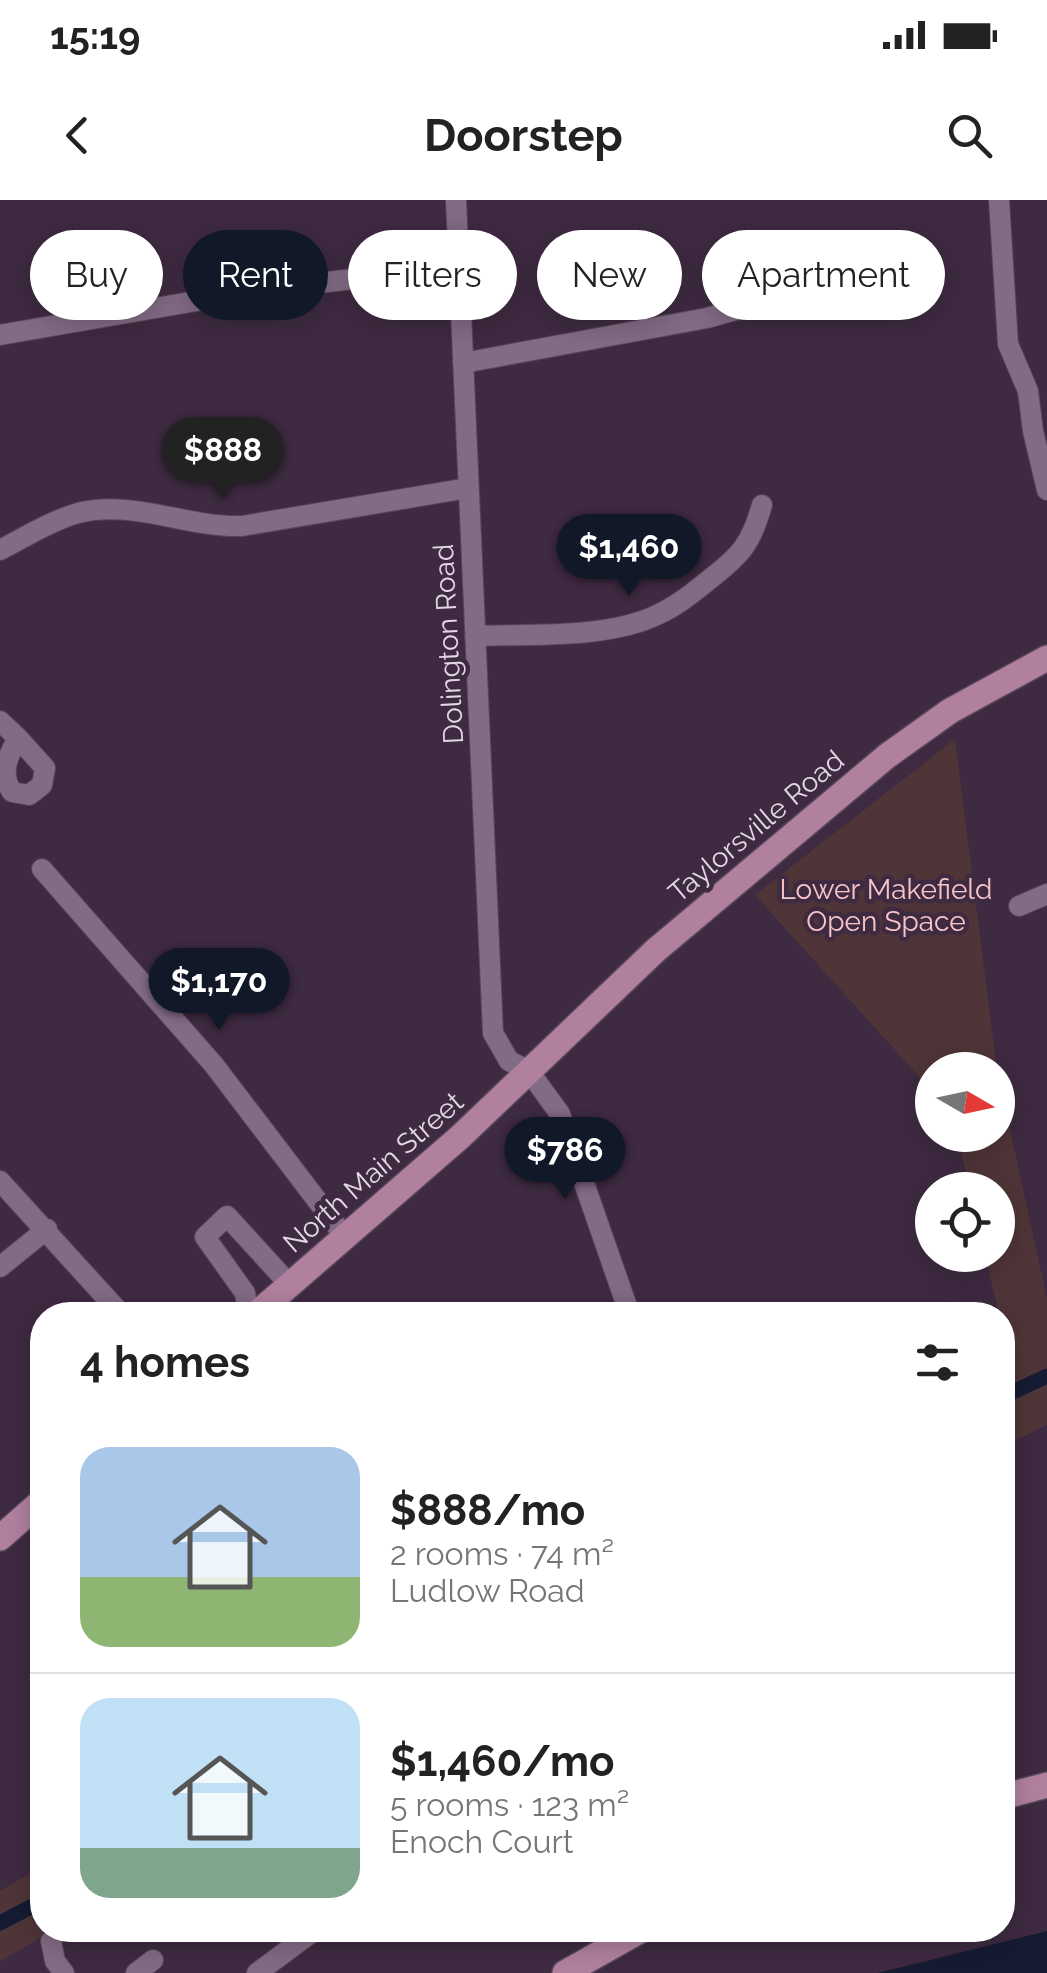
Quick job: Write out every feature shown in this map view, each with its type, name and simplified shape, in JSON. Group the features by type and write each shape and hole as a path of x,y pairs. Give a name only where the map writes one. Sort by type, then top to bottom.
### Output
{"main road":[{"name":"Taylorsville Road","path":"528,1070 656,950 887,756 950,711 1047,658"},
{"name":"North Main Street","path":"258,1302 282,1277 345,1237 460,1138 528,1070"},
{"path":"0,1538 30,1513"},
{"path":"1015,1794 1047,1785"},
{"path":"565,1973 620,1942"}],"street":[{"name":"Dolington Road","path":"456,200 457,230"},
{"path":"998,200 1008,344 1028,391 1032,432 1047,490"},
{"path":"0,336 265,289 348,280"},
{"path":"463,363 702,319"},
{"name":"Dolington Road","path":"461,320 494,1033 508,1061 528,1070 549,1096 568,1132 626,1302"},
{"path":"0,550 57,521 102,510 219,527 242,526 468,488"},
{"path":"475,636 568,633 638,623 658,616 739,556 754,536 762,506"},
{"path":"0,721 18,738"},
{"path":"42,869 214,1065 345,1237"},
{"path":"1019,906 1047,894"},
{"path":"0,1181 111,1302"},
{"path":"248,1302 204,1237 227,1216 282,1277"},
{"path":"0,1267 47,1229"},
{"path":"51,1942 55,1960 64,1973"},
{"path":"257,1973 299,1942"}],"green space":[{"name":"Lower Makefield Open Space","path":"955,739 995,1052 915,1052 915,1072 755,895"},
{"path":"961,1152 1015,1152 1047,1299 1047,1425 1015,1441 1015,1302 996,1302 989,1272 1015,1272 1015,1172 966,1172"},
{"path":"30,1873 30,1942 34,1942 0,1961 0,1891"}],"water":[{"path":"1047,1931 1047,1973 878,1973 1015,1942"}],"waterway":[{"path":"1015,1391 1047,1376"},
{"path":"0,1923 30,1907"}]}
